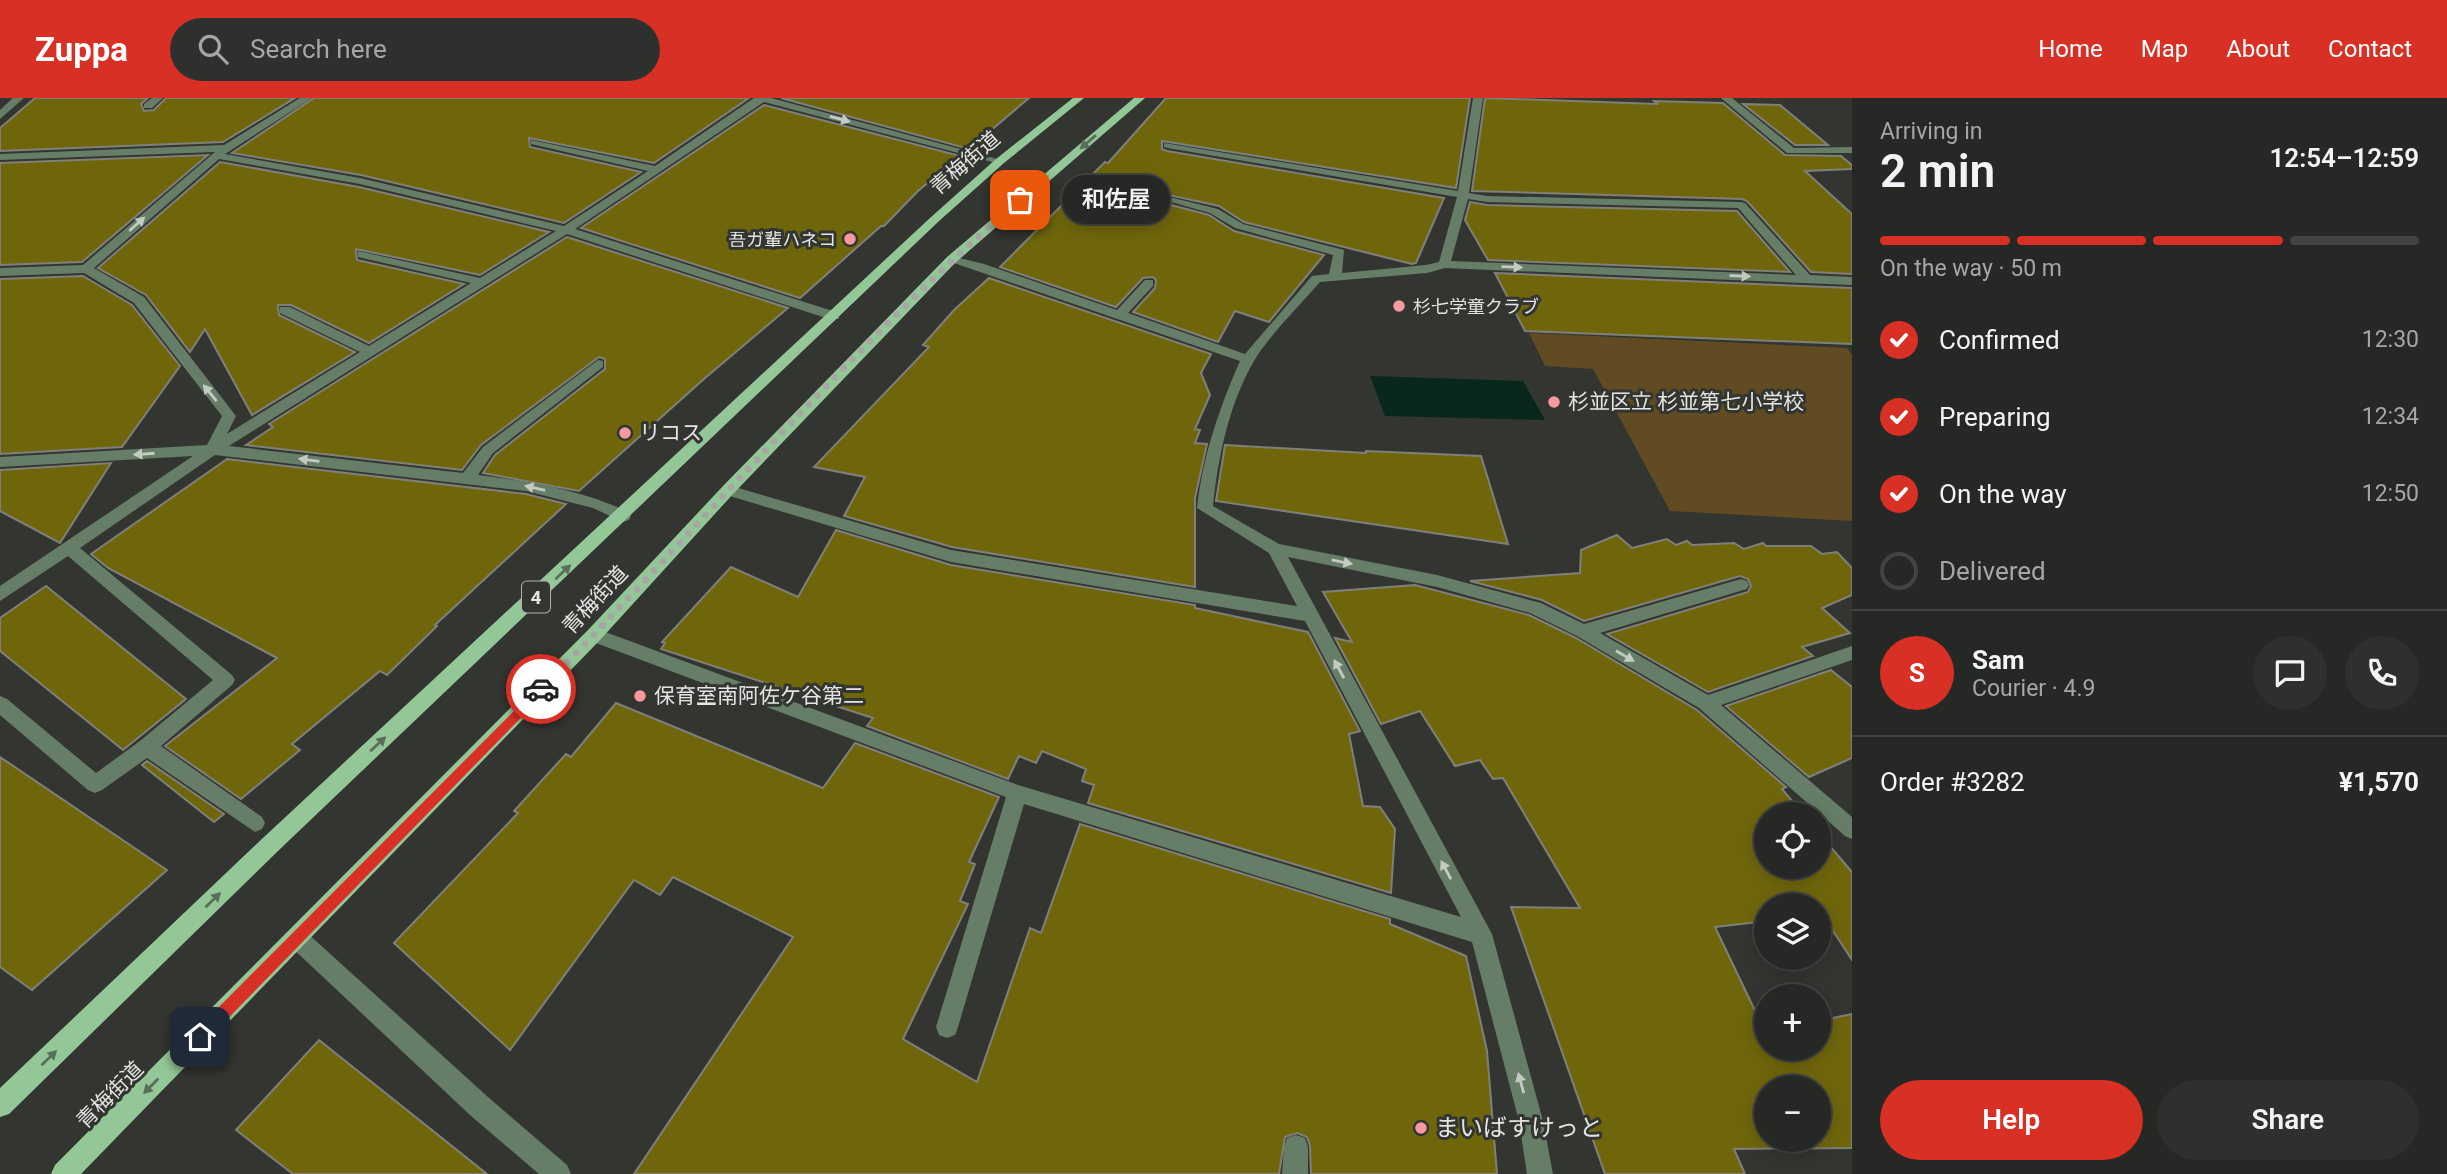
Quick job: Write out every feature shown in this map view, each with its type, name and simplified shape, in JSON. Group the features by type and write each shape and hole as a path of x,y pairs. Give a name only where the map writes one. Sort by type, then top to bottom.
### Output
{"main road":[{"name":"青梅街道","path":"0,1105 271,844 1000,161 1079,98"},
{"name":"青梅街道","path":"64,1174 594,635 728,490 951,260 1140,98"}],"street":[{"path":"0,116 19,98"},
{"path":"148,106 158,98"},
{"path":"86,269 222,152 307,98"},
{"path":"0,594 212,450 566,229 761,98 781,100 870,127 1000,161"},
{"path":"1444,264 1463,195 1478,98"},
{"path":"1725,98 1791,150 1852,150"},
{"path":"535,142 654,169"},
{"path":"1168,145 1487,199 1741,205 1806,278"},
{"path":"0,157 222,152 566,229 834,316"},
{"path":"1161,196 1214,211 1239,226 1340,253 1335,275"},
{"path":"362,254 482,282"},
{"path":"951,260 1248,359"},
{"path":"1852,281 1444,264 1427,269 1335,275 1316,279 1248,359 1226,410 1209,468 1205,508 1275,549 1437,581 1535,608 1583,631 1706,703 1852,830"},
{"path":"0,272 86,269 139,300 229,416 212,450"},
{"path":"1119,315 1149,283"},
{"path":"285,310 370,352"},
{"path":"467,479 488,450 598,364"},
{"path":"0,462 212,450 526,485 597,504 622,516"},
{"path":"728,490 951,556 1310,615"},
{"path":"0,704 95,783 147,747 226,680 69,548"},
{"path":"1275,549 1480,934 1531,1121 1540,1174"},
{"path":"1583,631 1741,585"},
{"path":"594,635 1017,793 1480,934"},
{"path":"1706,703 1852,653"},
{"path":"147,747 255,823"},
{"path":"947,1027 1017,793"},
{"path":"297,938 479,1106 558,1174"},
{"path":"1295,1174 1296,1147"}],"shaded area":[{"path":"1529,333 1847,348 1852,355 1852,521 1670,511 1593,369 1545,366"},
{"path":"1370,376 1523,381 1545,420 1385,416"}],"building":[{"path":"35,98 148,98 141,104 144,111 154,110 166,98 295,98 223,142 0,151 0,128"},
{"path":"314,98 749,98 654,163 529,138 530,147 641,172 564,223 361,175 232,153"},
{"path":"781,98 1029,98 969,149"},
{"path":"1166,98 1470,98 1456,188 1162,141 1162,149 1167,151 1444,198 1416,263 1412,264 1244,222 1219,206 1155,192 1156,201 1209,215 1234,231 1324,255 1269,322 1235,311 1218,342 1133,312 1155,288 1156,280 1153,277 1143,278 1116,307 1000,267 1105,162 1108,163"},
{"path":"1485,98 1657,104 1654,101 1723,103 1785,155 1841,156 1852,165 1852,169 1805,171 1852,214 1852,274 1811,272 1747,201 1742,199 1472,191"},
{"path":"1743,104 1780,105 1828,145 1795,145"},
{"path":"764,105 960,156 800,298 581,228"},
{"path":"208,155 82,262 0,265 0,163"},
{"path":"220,162 359,187 549,232 480,275 356,249 357,260 464,284 369,343 291,305 278,305 279,315 355,352 252,415 205,329 190,352 146,295 98,268"},
{"path":"1470,202 1487,205 1737,211 1790,272 1488,260 1465,220"},
{"path":"567,237 788,308 579,491 483,473 495,455 605,369 605,359 599,357 481,445 462,470 246,445 273,427 269,424"},
{"path":"1495,273 1852,288 1852,344 1525,331"},
{"path":"83,276 132,305 180,366 122,447 0,454 0,279"},
{"path":"989,278 1211,354 1201,373 1210,395 1195,429 1200,430 1195,443 1207,444 1195,498 1195,587 952,547 844,516 865,477 814,467 929,347 923,345 954,310"},
{"path":"1225,445 1481,456 1508,544 1216,501"},
{"path":"227,459 526,494 566,504 435,625 437,626 387,675 380,671 292,744 300,750 241,799 165,746 277,658 108,568 91,554"},
{"path":"111,463 60,543 0,511 0,470"},
{"path":"836,530 951,565 1195,605 1195,608 1308,632 1360,731 1349,734 1363,806 1380,807 1395,829 1391,893 1088,803 1094,785 1082,781 1086,769 1042,751 1036,763 1019,756 1008,779 867,726 873,718 661,649 665,643 662,642 731,567 798,597"},
{"path":"1617,535 1632,548 1667,539 1676,545 1687,541 1692,545 1734,543 1744,549 1763,543 1766,546 1811,546 1822,554 1837,552 1852,568 1852,595 1822,608 1850,633 1802,647 1813,656 1708,692 1607,634 1748,592 1751,586 1748,579 1740,576 1584,621 1542,600 1470,581 1580,573 1581,550"},
{"path":"1415,585 1529,615 1576,638 1697,710 1786,787 1782,789 1793,802 1754,802 1754,879 1831,879 1831,847 1852,872 1852,960 1831,928 1831,893 1754,893 1754,922 1715,927 1754,1009 1754,1061 1831,1061 1831,1018 1852,1014 1852,1148 1831,1148 1831,1075 1754,1075 1754,1149 1734,1149 1745,1174 1605,1174 1511,907 1580,908 1503,778 1493,779 1480,760 1455,766 1420,711 1381,724 1335,638 1352,642 1323,592"},
{"path":"46,586 186,699 123,750 0,651 0,618"},
{"path":"1831,670 1852,687 1852,758 1809,777 1726,706"},
{"path":"616,703 823,788 855,743 999,797 969,862 975,864 960,901 968,904 903,1039 977,1082 1030,928 1041,933 1080,824 1390,919 1390,924 1466,956 1487,1051 1497,1174 1311,1174 1307,1137 1297,1133 1285,1137 1279,1174 634,1174 793,937 673,877 660,895 634,880 510,1050 394,943 518,813 514,811 566,754 571,757"},
{"path":"0,757 167,870 32,990 0,967"},
{"path":"147,761 224,814 214,822 142,765"},
{"path":"319,1040 487,1174 293,1174 236,1130"}],"way so far":[{"path":"541,689 728,490 951,260 1020,200"}],"place":[{"name":"和佐屋","path":"1020,200"},
{"name":"吾ガ輩ハネコ","path":"850,239"},
{"name":"杉七学童クラブ","path":"1399,306"},
{"name":"杉並区立 杉並第七小学校","path":"1554,402"},
{"name":"リコス","path":"625,433"},
{"name":"保育室南阿佐ケ谷第二","path":"640,696"},
{"name":"まいばすけっと","path":"1421,1128"}],"route":[{"path":"200,1037 541,689"}]}
